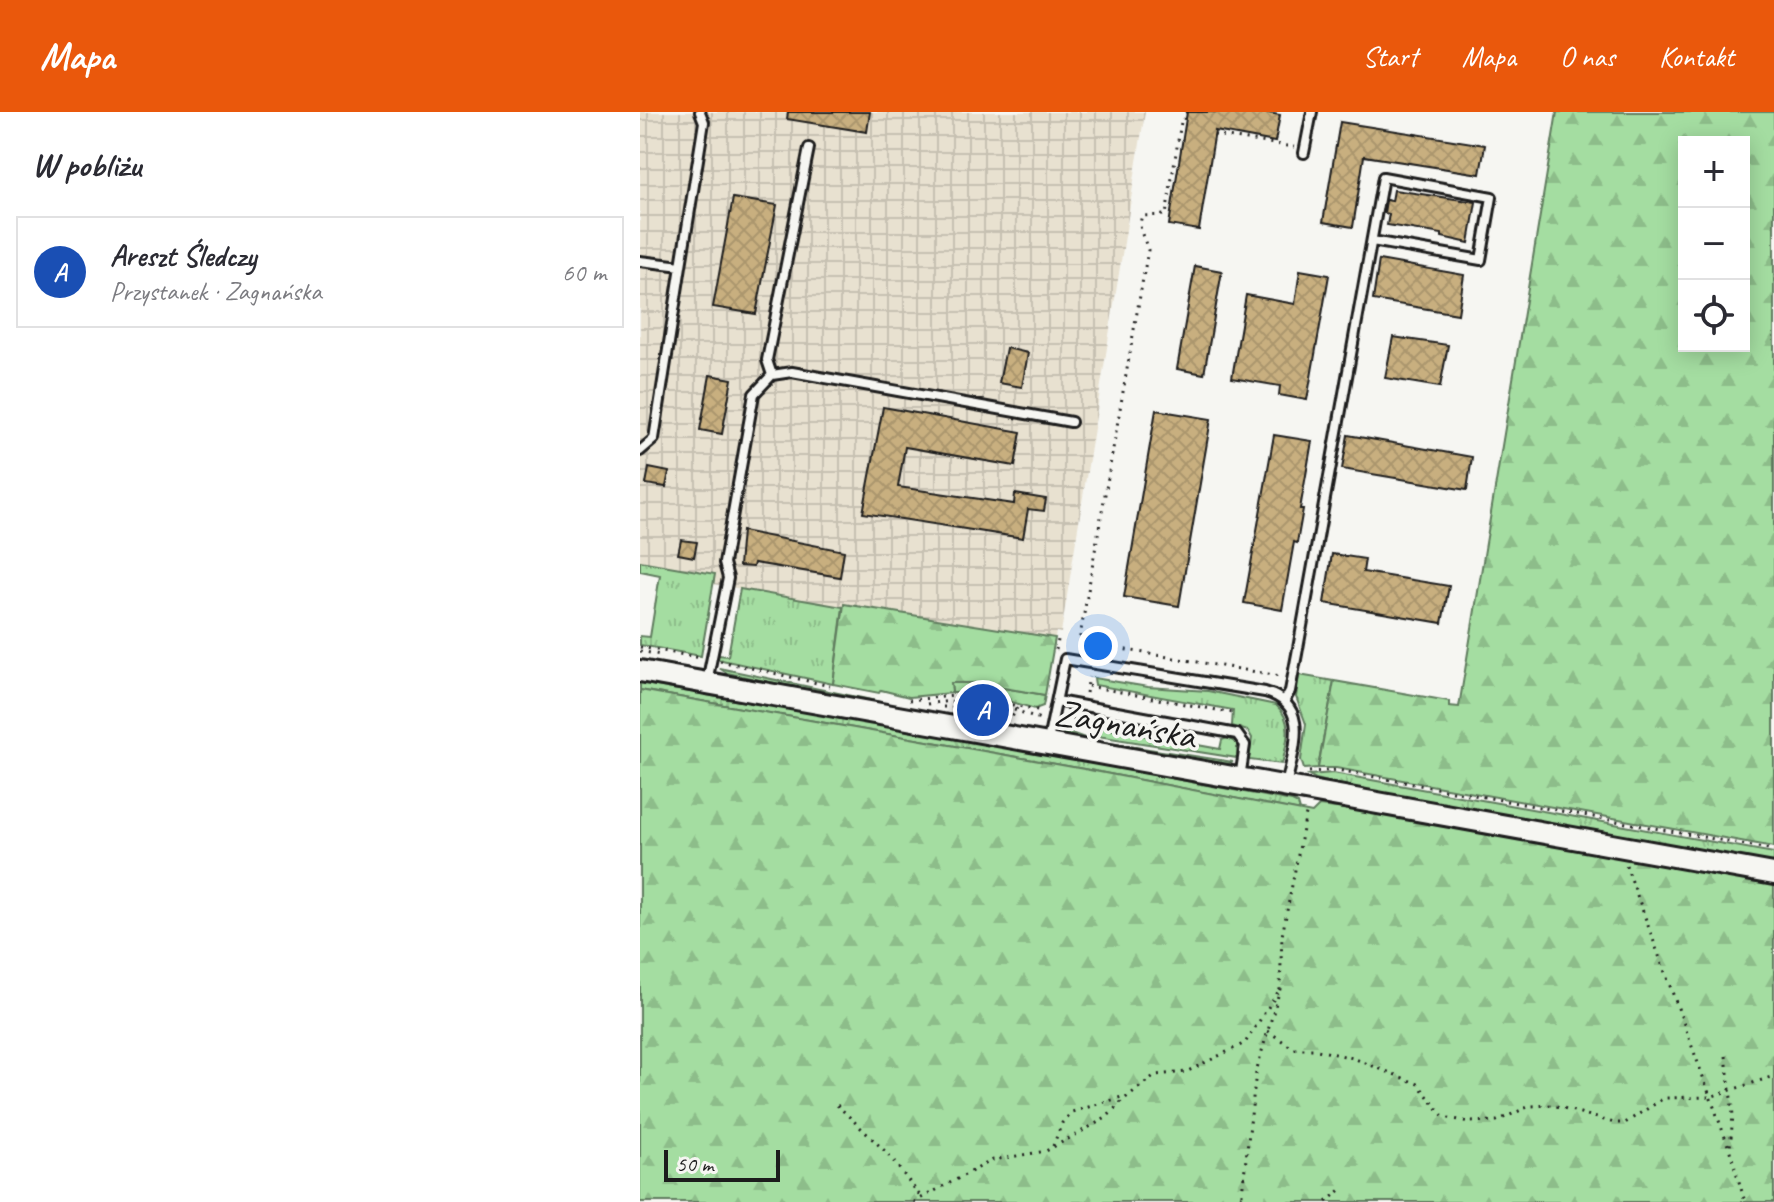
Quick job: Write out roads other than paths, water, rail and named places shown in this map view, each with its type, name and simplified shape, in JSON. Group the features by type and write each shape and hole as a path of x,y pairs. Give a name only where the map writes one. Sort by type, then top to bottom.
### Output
{"street":[{"name":"Zagnańska","path":"640,671 714,670 1048,746 1286,786 1308,781 1457,817 1774,874"}],"lane":[{"path":"640,451 654,439 704,122 700,112"},
{"path":"1301,150 1312,112"},
{"path":"772,375 767,360 809,148"},
{"path":"1285,700 1292,678 1383,177 1492,197 1481,260 1372,241"},
{"path":"640,261 681,266"},
{"path":"714,670 728,578 724,563 754,394 772,375 792,372 1071,422"},
{"path":"1048,746 1065,659 1265,692 1285,700 1296,726 1286,786"},
{"path":"1057,701 1237,734 1245,745 1240,778"}],"place":[{"name":"Areszt Śledczy","path":"983,710"}]}
